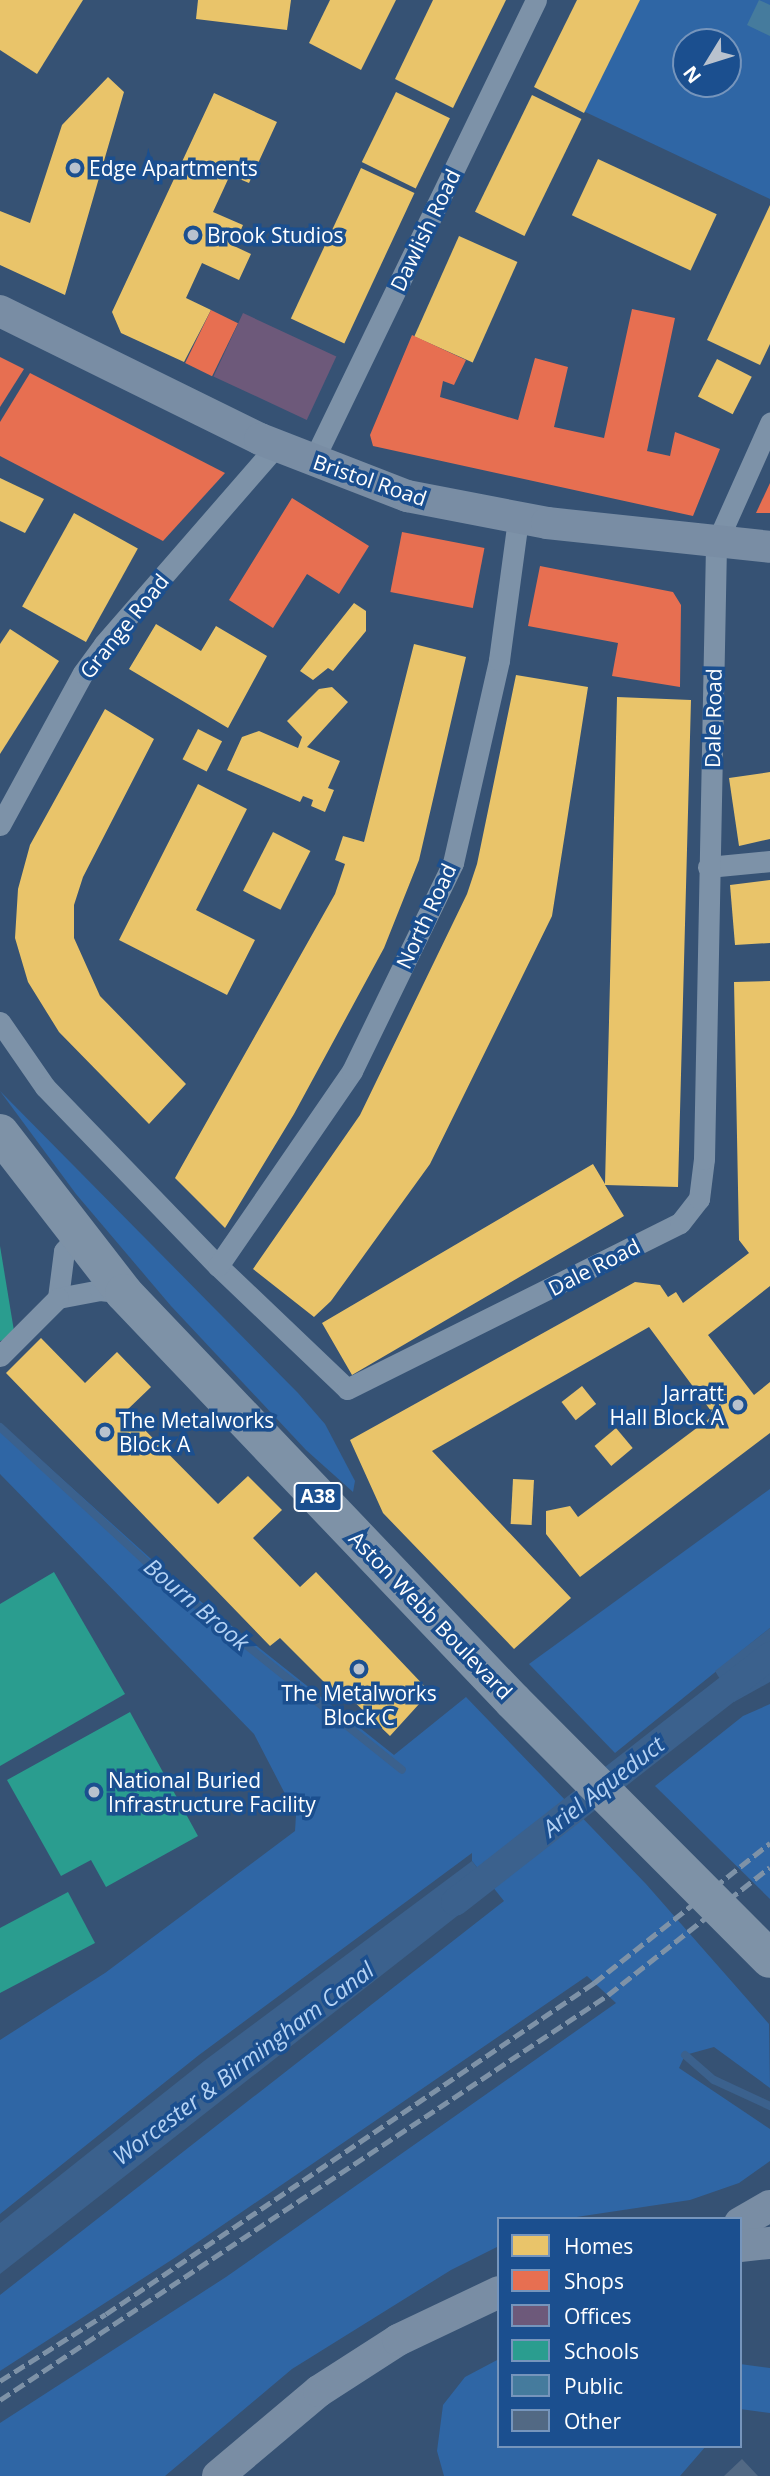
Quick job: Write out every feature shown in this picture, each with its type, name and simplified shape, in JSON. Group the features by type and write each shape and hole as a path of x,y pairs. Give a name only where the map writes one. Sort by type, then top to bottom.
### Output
{"highway":[{"name":"Aston Webb Boulevard","path":"0,1133 77,1237 124,1293 513,1700 769,1957"}],"main road":[{"name":"Bristol Road","path":"0,311 276,446 407,496 518,519 716,544 770,547"},
{"path":"742,2222 770,2206"},
{"path":"742,2233 770,2226"},
{"path":"742,2246 770,2244"},
{"path":"218,2476 318,2391 398,2340 497,2293"}],"street":[{"name":"Dawlish Road","path":"313,461 536,0"},
{"path":"716,544 770,423"},
{"name":"Grange Road","path":"0,825 96,655 276,446"},
{"name":"North Road","path":"218,1266 352,1071 453,863 499,660 518,519"},
{"name":"Dale Road","path":"0,1022 45,1087 218,1266 347,1389 680,1223 699,1199 704,1158 708,867 716,708 712,604 716,544"},
{"path":"708,867 770,861"},
{"path":"58,1298 64,1251 77,1237"},
{"path":"0,1356 58,1298 100,1290 124,1293"}],"shaded area":[{"path":"619,0 770,0 770,199 562,101"},
{"path":"0,1091 298,1393 325,1424 355,1481 353,1492 306,1450 171,1306 76,1194"},
{"path":"0,1423 180,1585 394,1755 466,1697 646,1884 769,2024 770,2088 714,2047 685,2055 679,2068 770,2129 770,2161 739,2183 690,2200 576,2217 497,2217 497,2247 451,2270 292,2369 165,2476 0,2476 0,2423 226,2277 616,2003 587,1976 176,2257 0,2371 0,2295 504,1901 472,1861 472,1853 199,2055 0,2214 0,2040 105,1973 295,1831 296,1815 254,1734 0,1474"},
{"path":"770,1489 770,1628 615,1753 529,1664"},
{"path":"770,1704 770,1899 655,1786 743,1716"},
{"path":"497,2360 497,2448 704,2448 680,2476 444,2476 437,2451 443,2405 465,2377"},
{"path":"742,2364 770,2368 770,2413 742,2409"}],"water":[{"path":"770,1628 770,1682 734,1702 715,1671"},
{"name":"Worcester & Birmingham Canal","path":"472,1861 493,1888 0,2274 0,2223 204,2061"}],"building: Homes":[{"path":"0,0 83,0 37,74 0,50"},
{"path":"198,0 291,0 287,30 196,19"},
{"path":"330,0 396,0 361,70 309,43"},
{"path":"433,0 506,0 453,108 395,79"},
{"path":"577,0 640,0 584,113 534,87"},
{"name":"Edge Apartments","path":"108,77 124,92 65,295 0,265 0,211 30,223 62,125"},
{"path":"396,92 450,118 416,188 362,162"},
{"name":"Brook Studios","path":"214,93 277,122 249,183 230,175 213,212 243,225 234,246 251,254 239,280 202,263 186,298 211,310 184,362 121,333 112,312"},
{"path":"532,95 581,119 524,236 475,212"},
{"path":"598,159 717,214 691,271 572,215"},
{"path":"361,168 414,193 344,343 291,318"},
{"path":"770,205 770,344 760,365 707,340"},
{"path":"459,236 517,262 473,363 414,336"},
{"path":"717,359 752,377 733,414 698,396"},
{"path":"0,478 44,499 25,533 0,521"},
{"path":"74,513 138,548 86,642 22,607"},
{"path":"354,603 366,611 366,631 333,671 328,668 313,680 300,671"},
{"path":"156,624 201,651 216,626 267,656 228,728 129,669"},
{"path":"10,629 59,661 0,754 0,644"},
{"path":"414,644 466,657 419,860 384,948 294,1114 225,1228 175,1178 335,894 345,864 335,860 343,836 364,842"},
{"path":"516,675 588,687 552,916 430,1164 331,1301 314,1317 253,1269 360,1115 467,894 477,864"},
{"path":"332,687 348,702 307,747 340,761 328,788 334,790 325,812 311,806 313,800 303,796 300,802 227,770 242,737 259,731 298,748 302,737 287,721 319,689"},
{"path":"617,697 691,700 678,1187 605,1185 624,1216 352,1375 322,1323 593,1164 605,1184"},
{"path":"105,709 154,739 83,877 74,905 74,938 100,996 186,1084 149,1124 59,1032 28,982 15,938 18,889 30,845"},
{"path":"198,729 222,741 207,772 183,759"},
{"path":"770,772 770,839 739,846 729,778"},
{"path":"198,784 247,809 196,910 255,940 227,995 119,940"},
{"path":"273,832 310,851 280,910 243,891"},
{"path":"770,880 770,943 735,945 730,885"},
{"path":"770,981 770,1286 708,1335 754,1395 770,1382 770,1433 580,1577 546,1534 546,1511 570,1506 578,1517 714,1415 649,1327 432,1451 571,1598 514,1649 383,1513 350,1440 635,1282 660,1285 668,1297 676,1292 683,1303 749,1253 739,1240 734,982"},
{"path":"41,1338 85,1383 117,1352 151,1387 126,1411 218,1504 248,1476 282,1510 253,1538 300,1587 316,1572 430,1692 390,1736 345,1693 340,1698 280,1638 270,1646 6,1373"},
{"path":"582,1386 596,1404 576,1420 562,1402"},
{"path":"616,1428 633,1448 611,1466 595,1446"},
{"path":"513,1479 534,1480 532,1525 511,1524"}],"building: Shops":[{"path":"632,309 675,318 647,451 670,456 675,432 720,449 693,516 373,446 370,435 412,335 466,360 454,385 443,381 440,397 518,420 535,358 568,367 554,427 604,438"},
{"path":"211,310 238,323 212,376 185,363"},
{"path":"0,357 24,369 0,407"},
{"path":"30,373 225,473 163,541 0,456 0,422"},
{"path":"770,483 770,513 756,513"},
{"path":"292,498 369,546 339,594 307,574 273,628 229,600"},
{"path":"402,532 484,548 473,608 390,592"},
{"path":"540,566 673,592 681,605 680,687 612,676 618,643 528,626"}],"building: Offices":[{"path":"243,313 336,357 307,420 213,376"}],"building: Schools":[{"path":"0,1246 15,1337 0,1341"},
{"path":"54,1572 125,1694 0,1766 0,1604"},
{"name":"National Buried Infrastructure Facility","path":"130,1712 198,1836 106,1887 91,1860 61,1876 7,1780"},
{"path":"68,1892 95,1943 0,1993 0,1928"}],"building: Public":[{"path":"759,0 770,5 770,36 747,25"}],"building: Other":[{"path":"742,2459 758,2476 724,2476"}],"waterway":[{"name":"Bourn Brook","path":"0,1427 170,1584 402,1770"},
{"name":"Ariel Aqueduct","path":"455,1902 770,1656"},
{"name":"Bourn Brook","path":"685,2055 714,2080 770,2106"}],"railway":[{"path":"0,2381 106,2314 594,1983 770,1843"},
{"path":"0,2400 608,1995 770,1867"}],"place":[{"name":"Edge Apartments","path":"75,168"},
{"name":"Brook Studios","path":"193,235"},
{"name":"Jarratt Hall Block A","path":"738,1405"},
{"name":"The Metalworks Block A","path":"105,1432"},
{"name":"The Metalworks Block C","path":"359,1669"},
{"name":"National Buried Infrastructure Facility","path":"94,1792"}]}
